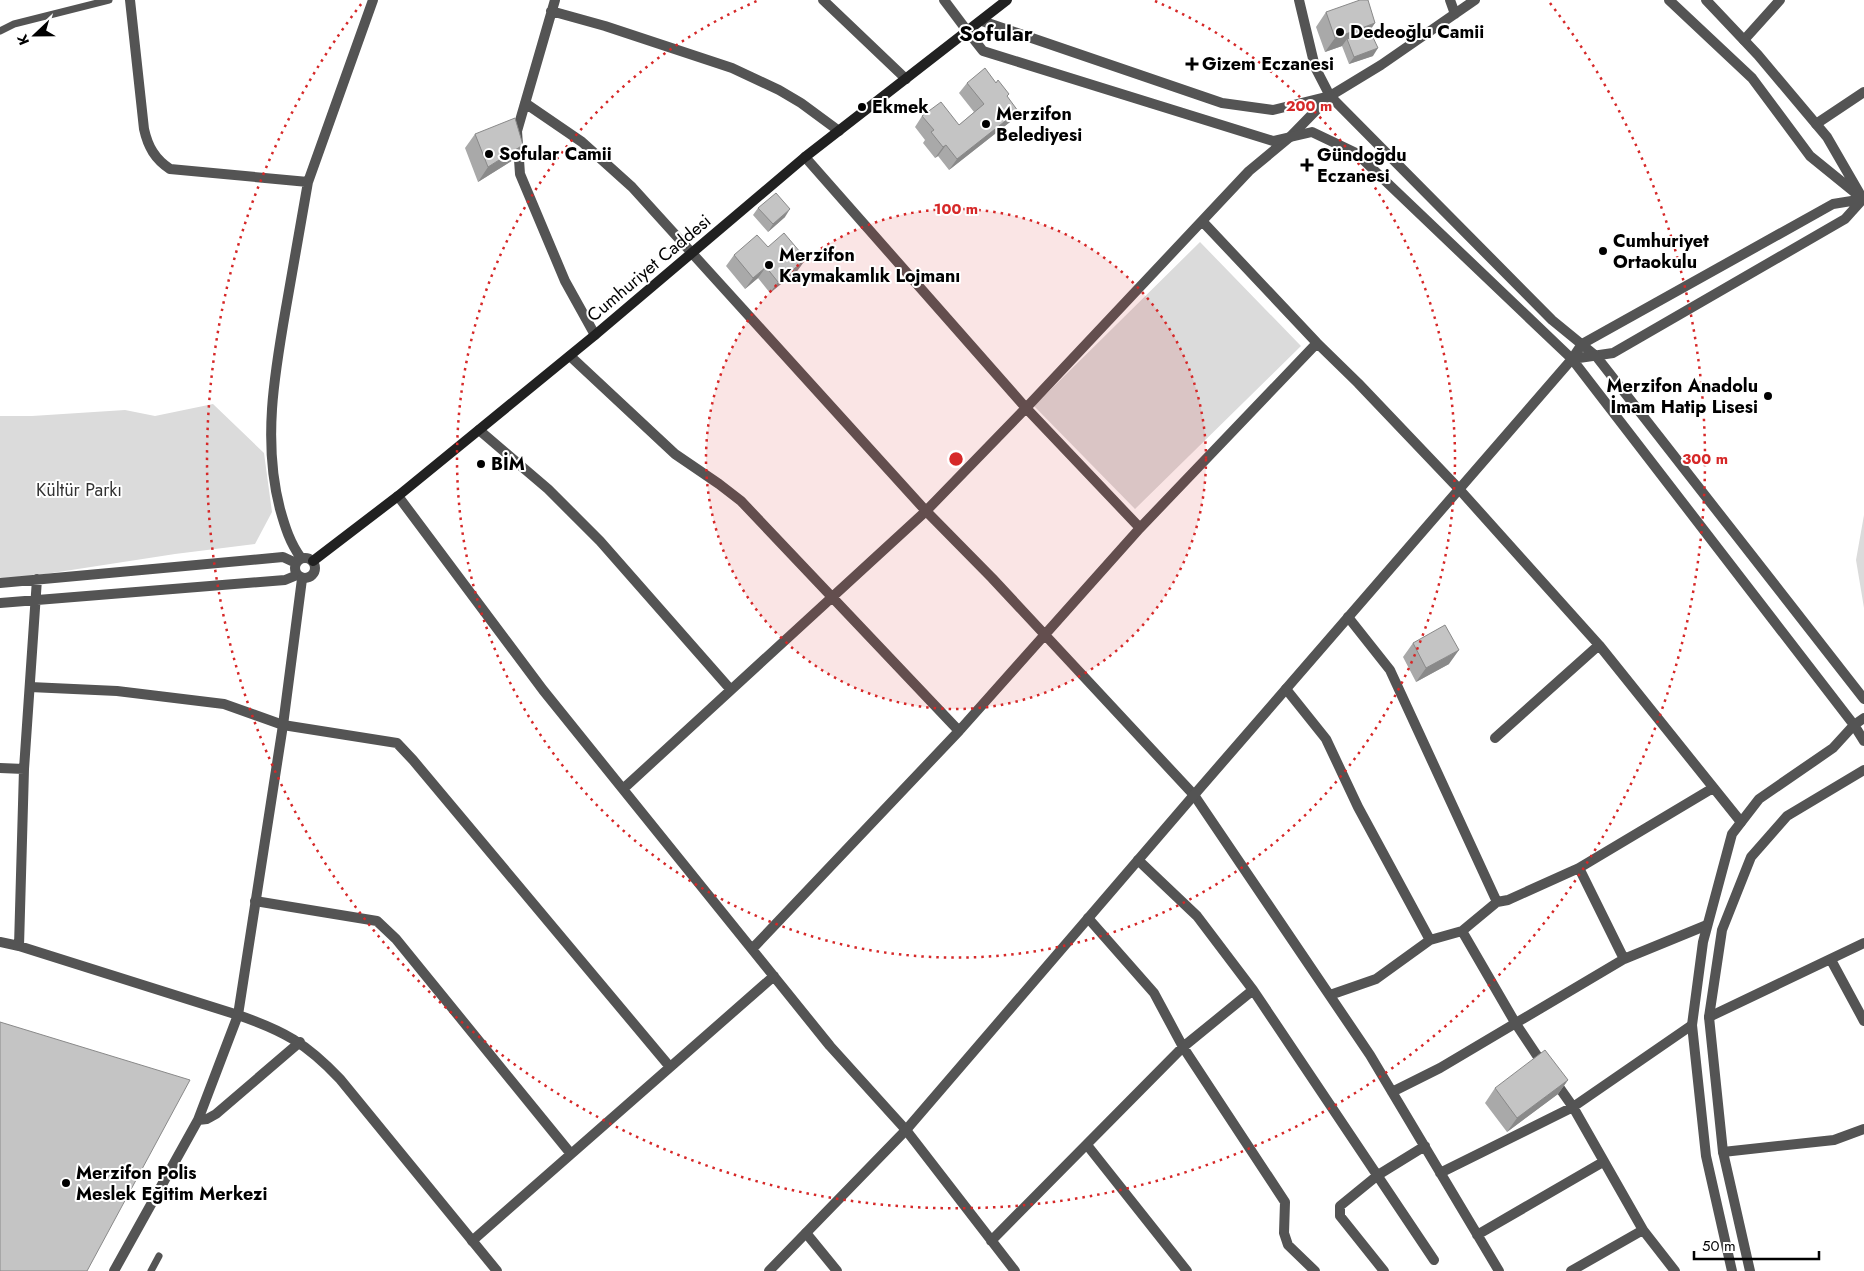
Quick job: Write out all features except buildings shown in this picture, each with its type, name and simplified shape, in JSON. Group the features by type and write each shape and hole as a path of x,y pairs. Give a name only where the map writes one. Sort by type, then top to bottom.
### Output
{"main road":[{"name":"Cumhuriyet Caddesi","path":"313,561 398,496 595,336 805,157 1007,0"}],"street":[{"path":"130,0 144,129 147,142 153,154 170,169 308,182"},
{"path":"114,1271 198,1120 238,1015 283,725 299,577 294,569 298,560 285,528 276,492 270,423 274,376 308,182 373,0"},
{"path":"555,0 550,11 517,130 520,174 565,282 595,336"},
{"path":"823,0 906,79"},
{"path":"944,0 982,50 1273,141 1312,132 1356,153 1572,359 1854,725 1864,741"},
{"path":"1299,0 1315,67 1330,96 1552,320 1596,356 1864,700"},
{"path":"1450,0 1456,14"},
{"path":"623,789 926,511 1026,408 1249,171 1290,137 1330,96 1381,65 1475,0"},
{"path":"1669,0 1752,78 1810,156 1864,199"},
{"path":"1706,0 1744,40 1827,137 1864,199"},
{"path":"1744,40 1780,0"},
{"path":"550,11 606,26 732,68 779,90 839,131"},
{"path":"982,21 1222,103 1273,110 1330,96"},
{"path":"1816,124 1864,92"},
{"path":"525,103 554,121 608,163 632,187 926,511 1194,795 1370,1055 1499,1271"},
{"path":"805,157 1026,408 1140,528"},
{"path":"769,1271 906,1130 1572,359 1582,344 1833,204 1864,199"},
{"path":"1572,359 1613,353 1845,219 1864,199"},
{"path":"1202,222 1459,489 1599,645 1741,822"},
{"path":"753,948 959,731 1140,528 1317,343"},
{"path":"570,356 675,454 720,484 741,501 959,731"},
{"path":"479,430 572,512 611,553 731,690"},
{"path":"398,496 543,690 753,948 830,1046 906,1130 1014,1271"},
{"path":"0,583 283,557 298,560 307,558 313,561 315,568 314,574 309,578 299,577 285,580 0,602"},
{"path":"19,946 24,769 37,579"},
{"path":"1348,617 1390,670 1497,902"},
{"path":"1495,738 1599,645"},
{"path":"30,687 117,691 224,704 283,725 397,743 670,1068"},
{"path":"1286,689 1326,740 1358,807 1430,940"},
{"path":"1732,1271 1706,1156 1692,1025 1707,925 1732,834 1741,822 1759,799 1833,748 1854,725 1864,718"},
{"path":"0,768 24,769"},
{"path":"1750,1271 1723,1152 1709,1018 1722,930 1751,857 1787,816 1864,770"},
{"path":"1330,995 1376,979 1430,940 1462,931 1497,902 1508,900 1579,868 1714,788"},
{"path":"1138,860 1197,916 1253,990 1434,1260"},
{"path":"1579,868 1624,959"},
{"path":"255,901 377,920 396,939 571,1154"},
{"path":"1088,918 1154,993 1183,1046 1285,1202 1284,1233 1288,1246 1315,1271"},
{"path":"1392,1092 1440,1068 1624,959 1707,925"},
{"path":"1462,931 1516,1024 1573,1107 1642,1230 1675,1271"},
{"path":"0,942 19,946 238,1015 269,1026 300,1042 320,1058 340,1079 497,1271"},
{"path":"1709,1018 1864,943"},
{"path":"1831,960 1864,1021"},
{"path":"472,1241 774,976"},
{"path":"991,1241 1183,1046 1253,990"},
{"path":"1440,1173 1573,1107 1692,1025"},
{"path":"198,1120 207,1119 216,1114 300,1042"},
{"path":"1723,1152 1834,1140 1864,1129"},
{"path":"1087,1145 1187,1271"},
{"path":"1384,1271 1340,1216 1340,1206 1378,1175 1425,1146"},
{"path":"1477,1235 1603,1162"},
{"path":"1571,1271 1642,1230"},
{"path":"806,1232 836,1271"}],"lane":[{"path":"0,31 14,24 109,0"},
{"path":"151,1271 159,1256"}],"green space":[{"path":"1200,242 1301,346 1135,509 1034,406"},
{"name":"Kültür Parkı","path":"213,404 264,453 272,512 255,544 175,554 0,581 0,416 32,416 125,410 155,416"},
{"path":"1864,515 1864,608 1856,560"}],"place":[{"name":"Dedeoğlu Camii","path":"1340,32"},
{"name":"Gizem Eczanesi","path":"1192,64"},
{"name":"Ekmek","path":"862,107"},
{"name":"Merzifon Belediyesi","path":"986,124"},
{"name":"Sofular Camii","path":"489,154"},
{"name":"Gündoğdu Eczanesi","path":"1307,165"},
{"name":"Cumhuriyet Ortaokulu","path":"1603,251"},
{"name":"Merzifon Kaymakamlık Lojmanı","path":"769,265"},
{"name":"Merzifon Anadolu İmam Hatip Lisesi","path":"1768,396"},
{"name":"BİM","path":"481,464"},
{"name":"Merzifon Polis Meslek Eğitim Merkezi","path":"66,1183"}],"district":[{"name":"Sofular","path":"996,33"}]}
